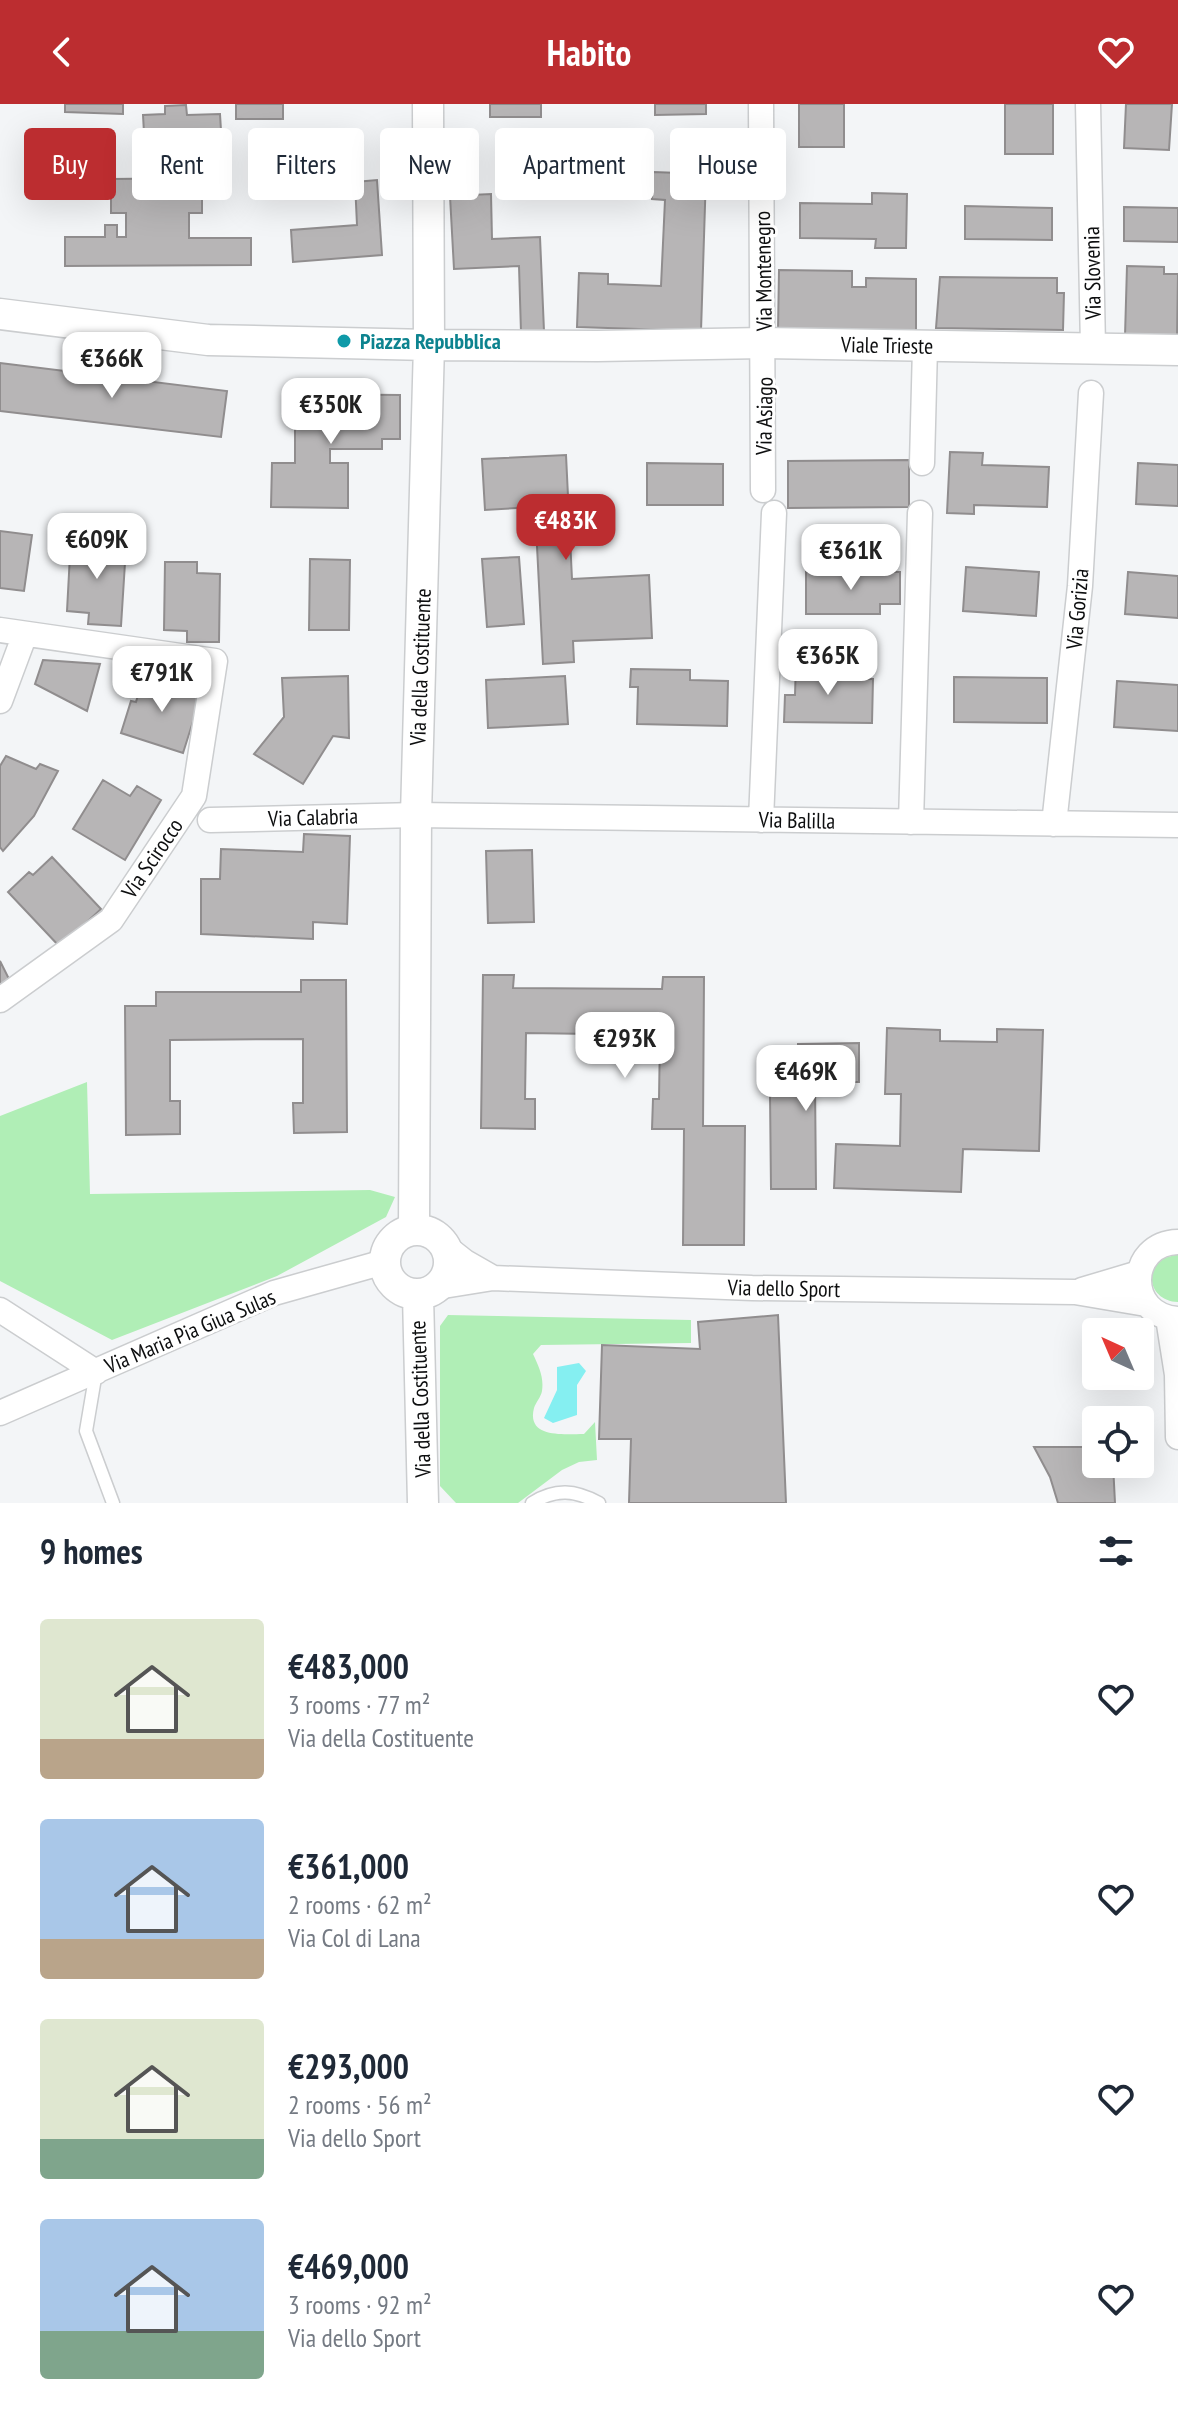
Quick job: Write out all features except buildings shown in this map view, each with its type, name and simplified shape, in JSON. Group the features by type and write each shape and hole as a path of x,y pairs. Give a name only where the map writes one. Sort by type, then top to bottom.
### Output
{"street":[{"name":"Via della Costituente","path":"414,1230 416,815 429,345 428,104"},
{"name":"Via Montenegro","path":"761,104 764,343"},
{"name":"Via Slovenia","path":"1088,104 1093,347"},
{"path":"0,314 208,340 429,345"},
{"name":"Viale Trieste","path":"429,345 764,343 1178,350"},
{"name":"Via Asiago","path":"763,490 764,343"},
{"path":"922,463 925,347"},
{"name":"Via Gorizia","path":"1054,824 1080,586 1091,393"},
{"path":"761,820 774,513"},
{"path":"911,822 920,513"},
{"path":"0,630 25,634 0,701"},
{"name":"Via Scirocco","path":"0,1000 111,920 194,796 215,661 25,634"},
{"name":"Via Balilla","path":"416,815 1178,825"},
{"name":"Via Calabria","path":"210,820 416,815"},
{"path":"414,1230 431,1233 446,1247 449,1269 427,1291 407,1294 390,1282 384,1262 391,1242 399,1235 414,1230"},
{"path":"1176,1240 1151,1252 1139,1273 1139,1284 1146,1304 1156,1313 1173,1318 1178,1373 1178,1437"},
{"name":"Via dello Sport","path":"446,1247 493,1278"},
{"name":"Via Maria Pia Giua Sulas","path":"0,1413 274,1293 384,1262"},
{"name":"Via dello Sport","path":"1075,1292 1139,1273"},
{"name":"Via dello Sport","path":"427,1291 493,1278 752,1288 1075,1292 1146,1304"},
{"name":"Via della Costituente","path":"423,1503 427,1291"},
{"path":"0,1310 96,1372"}],"lane":[{"path":"96,1372 86,1431 113,1503"},
{"path":"532,1503 545,1495 564,1491 583,1494 599,1503"}],"green space":[{"path":"87,1082 90,1194 370,1190 395,1197 386,1217 277,1276 112,1340 0,1281 0,1116"},
{"path":"1178,1254 1178,1302 1162,1297 1152,1280 1161,1259"},
{"path":"448,1315 691,1320 691,1343 541,1345 533,1354 542,1381 541,1393 534,1408 536,1425 549,1433 584,1434 595,1422 597,1460 579,1462 562,1470 518,1503 456,1503 440,1486 440,1326"}],"water":[{"path":"579,1363 586,1371 577,1385 577,1415 553,1423 544,1418 557,1390 557,1367"}],"place":[{"name":"Piazza Repubblica","path":"344,341"}]}
